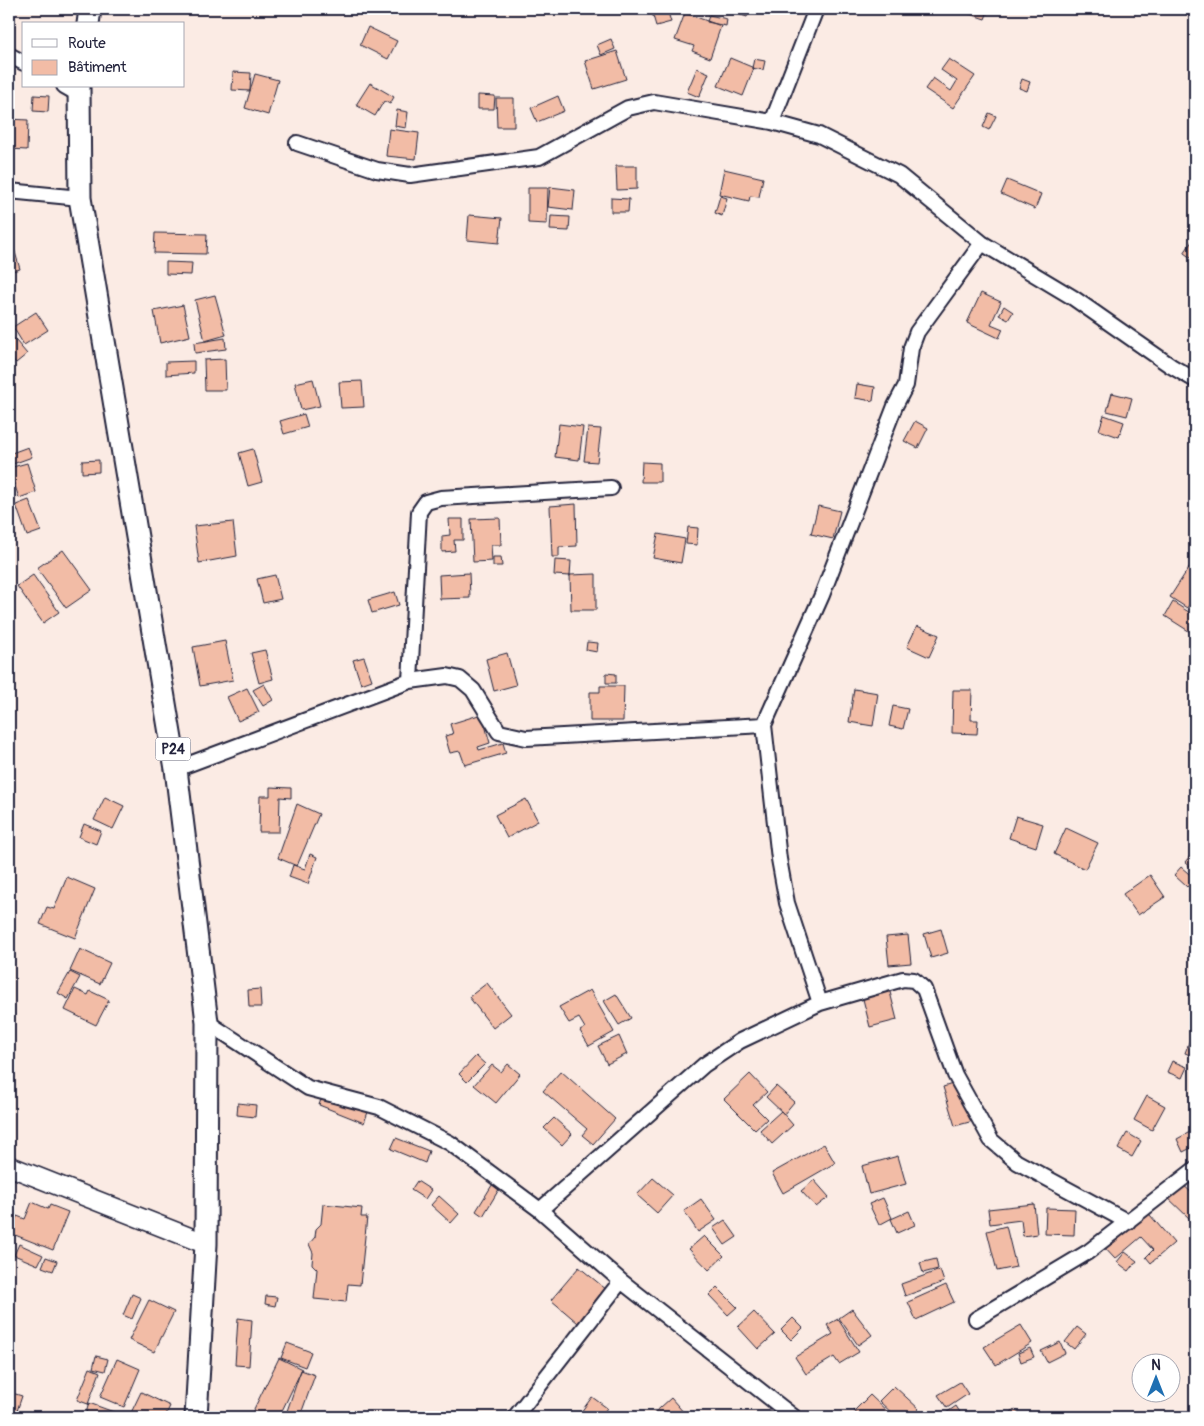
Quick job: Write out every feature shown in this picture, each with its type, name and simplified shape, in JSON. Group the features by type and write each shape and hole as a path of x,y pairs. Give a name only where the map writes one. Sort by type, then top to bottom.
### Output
{"main road":[{"path":"88,22 90,9"},
{"name":"P24","path":"74,89 80,198 176,769 208,1022 206,1244 196,1417"}],"street":[{"path":"772,122 816,9"},
{"path":"9,55 22,63"},
{"path":"297,143 377,170 410,175 539,157 628,108 654,102 772,122 819,136 899,175 982,243 1072,297 1171,366 1195,380"},
{"path":"9,191 80,198"},
{"path":"820,1003 787,903 779,859 764,725 822,595 895,406 906,385 911,348 917,332 982,243"},
{"path":"410,681 419,512 426,502 441,498 610,488"},
{"path":"176,769 410,681 447,676 460,680 473,690 499,732 526,738 764,725"},
{"path":"540,1210 704,1064 740,1041 820,1003 903,978 914,980 924,989 955,1075 991,1140 1017,1162 1128,1222"},
{"path":"208,1022 308,1088 379,1107 450,1143 540,1210 622,1280 794,1417"},
{"path":"9,1166 206,1244"},
{"path":"976,1319 1088,1252 1195,1169"},
{"path":"515,1417 622,1280"}],"building":[{"path":"651,9 667,9 671,22 656,26"},
{"path":"730,9 750,9 747,17 729,11"},
{"path":"955,9 989,9 985,19"},
{"path":"685,13 721,26 710,58 692,51 694,46 675,40"},
{"path":"709,15 727,19 726,26 707,22"},
{"path":"368,27 397,41 388,59 360,45"},
{"path":"611,39 615,49 601,55 597,45"},
{"path":"617,51 626,79 594,89 585,61"},
{"path":"730,58 754,68 743,96 718,86"},
{"path":"754,59 765,61 763,70 752,68"},
{"path":"949,59 975,76 953,108 925,89 933,78 951,91 957,81 941,70"},
{"path":"697,68 709,73 699,97 687,92"},
{"path":"233,72 251,73 250,91 232,90"},
{"path":"255,74 278,80 268,115 245,108"},
{"path":"1022,79 1030,82 1027,91 1019,88"},
{"path":"370,83 394,97 390,104 384,101 375,116 356,105"},
{"path":"34,95 49,96 48,112 33,111"},
{"path":"478,95 495,96 494,109 478,109"},
{"path":"558,96 564,111 537,122 531,108"},
{"path":"496,98 514,98 514,127 497,127"},
{"path":"397,110 408,112 406,128 395,126"},
{"path":"989,113 996,116 989,130 983,127"},
{"path":"9,119 28,120 27,150 9,149"},
{"path":"389,129 419,133 416,159 386,156"},
{"path":"616,166 637,166 637,189 617,190"},
{"path":"724,169 763,178 759,197 750,196 749,201 719,194"},
{"path":"1007,180 1041,194 1035,209 1001,194"},
{"path":"550,187 575,190 573,210 548,207"},
{"path":"528,188 548,188 547,224 528,223"},
{"path":"720,196 727,198 722,216 715,213"},
{"path":"611,198 629,199 628,212 611,212"},
{"path":"469,215 502,218 499,243 467,240"},
{"path":"551,216 570,217 569,231 550,230"},
{"path":"155,233 207,234 206,254 154,253"},
{"path":"1195,237 1195,261 1184,253"},
{"path":"12,242 20,269 9,272 9,243"},
{"path":"166,262 192,263 191,275 166,274"},
{"path":"981,293 1001,302 991,324 1003,329 999,338 967,323"},
{"path":"215,295 226,335 205,341 195,300"},
{"path":"183,305 190,336 160,343 154,311"},
{"path":"1004,306 1013,312 1008,320 999,315"},
{"path":"36,312 48,330 24,345 13,327"},
{"path":"11,335 27,354 16,363 9,355"},
{"path":"225,338 226,349 195,353 194,343"},
{"path":"225,359 226,390 205,390 204,360"},
{"path":"194,361 194,373 166,375 166,362"},
{"path":"313,379 320,406 301,410 295,383"},
{"path":"362,381 364,407 341,408 339,382"},
{"path":"857,384 875,387 873,401 855,398"},
{"path":"1112,393 1132,398 1127,416 1107,411"},
{"path":"304,414 308,427 284,434 280,421"},
{"path":"1104,415 1124,422 1119,437 1099,430"},
{"path":"915,421 928,428 918,448 904,441"},
{"path":"559,424 583,427 579,460 555,457"},
{"path":"588,428 601,429 597,462 584,461"},
{"path":"28,447 32,457 10,465 9,454"},
{"path":"253,449 262,482 248,486 239,453"},
{"path":"99,460 99,472 82,473 82,461"},
{"path":"642,462 660,463 660,482 641,482"},
{"path":"27,463 36,492 19,498 9,468"},
{"path":"29,500 41,531 27,536 16,505"},
{"path":"576,504 577,546 559,547 559,557 552,557 550,506"},
{"path":"818,506 840,511 833,539 811,534"},
{"path":"500,518 501,545 491,545 492,561 473,562 471,519"},
{"path":"449,519 463,519 463,540 454,540 455,551 442,552 442,536 450,535"},
{"path":"233,522 237,556 199,563 194,526"},
{"path":"688,527 698,528 697,545 686,544"},
{"path":"658,534 685,539 681,563 653,558"},
{"path":"63,550 92,590 66,608 37,568"},
{"path":"493,557 501,557 502,566 493,566"},
{"path":"555,560 571,561 570,576 554,575"},
{"path":"1190,566 1195,569 1195,596 1187,608 1170,597"},
{"path":"469,573 470,598 440,599 439,575"},
{"path":"596,574 596,610 571,610 570,575"},
{"path":"33,575 59,612 43,623 17,586"},
{"path":"275,575 281,599 263,603 257,579"},
{"path":"395,592 399,605 372,613 368,600"},
{"path":"1173,602 1195,616 1195,635 1165,616"},
{"path":"917,626 939,635 929,657 907,647"},
{"path":"225,641 233,680 200,686 193,647"},
{"path":"587,642 598,643 597,652 586,650"},
{"path":"265,650 273,679 259,683 251,653"},
{"path":"507,653 516,685 494,691 486,659"},
{"path":"364,657 372,680 361,684 353,660"},
{"path":"606,673 616,674 616,683 606,683"},
{"path":"264,684 273,700 263,706 253,690"},
{"path":"600,686 624,686 623,721 590,721 590,692 600,692"},
{"path":"247,688 259,712 238,721 227,697"},
{"path":"854,689 878,693 873,726 849,722"},
{"path":"953,690 972,690 971,720 978,720 977,734 952,733"},
{"path":"893,706 908,709 903,729 889,726"},
{"path":"482,714 490,743 478,747 479,750 503,743 506,753 465,765 460,751 450,753 445,736 453,734 450,724"},
{"path":"270,787 291,788 291,798 280,797 279,832 259,832 260,796 270,796"},
{"path":"105,797 124,806 113,829 94,820"},
{"path":"526,799 538,821 507,838 495,815"},
{"path":"297,804 319,814 297,866 278,858"},
{"path":"1016,816 1043,824 1036,847 1009,838"},
{"path":"84,824 101,831 96,844 79,837"},
{"path":"1066,828 1098,843 1085,869 1054,854"},
{"path":"1195,850 1195,871 1185,862"},
{"path":"310,854 317,857 308,884 289,877 293,865 305,869"},
{"path":"1181,867 1195,879 1187,887 1174,875"},
{"path":"1150,875 1165,897 1138,915 1123,894"},
{"path":"67,877 95,889 75,938 40,924 47,907 54,909"},
{"path":"941,929 948,953 931,958 924,934"},
{"path":"908,935 911,963 889,965 886,937"},
{"path":"80,949 110,963 100,984 70,971"},
{"path":"70,972 80,977 68,999 58,993"},
{"path":"887,980 897,1020 870,1027 860,987"},
{"path":"487,983 511,1014 493,1028 469,997"},
{"path":"75,989 88,995 90,991 109,1000 96,1025 65,1010"},
{"path":"260,989 261,1007 249,1007 248,990"},
{"path":"590,990 614,1032 589,1046 580,1031 585,1028 579,1018 569,1023 559,1007"},
{"path":"616,994 631,1018 619,1025 604,1001"},
{"path":"619,1036 627,1054 607,1064 598,1046"},
{"path":"1191,1037 1195,1038 1195,1057 1185,1053"},
{"path":"476,1056 485,1064 467,1082 459,1074"},
{"path":"1172,1061 1187,1067 1182,1078 1167,1072"},
{"path":"508,1064 520,1074 496,1103 474,1085 492,1065 501,1072"},
{"path":"561,1071 615,1119 593,1144 582,1135 587,1129 543,1091"},
{"path":"750,1074 767,1092 753,1105 767,1119 755,1130 724,1099"},
{"path":"962,1081 973,1121 955,1126 943,1087"},
{"path":"776,1086 794,1102 784,1114 766,1097"},
{"path":"323,1094 368,1112 364,1123 319,1105"},
{"path":"1147,1096 1165,1106 1152,1130 1134,1120"},
{"path":"238,1103 256,1105 255,1117 237,1115"},
{"path":"781,1111 793,1125 772,1144 760,1130"},
{"path":"554,1118 572,1134 562,1145 544,1128"},
{"path":"1190,1132 1195,1146 1183,1152 1177,1139"},
{"path":"1127,1133 1141,1141 1132,1157 1118,1149"},
{"path":"396,1138 429,1151 425,1163 391,1149"},
{"path":"824,1144 835,1163 783,1193 772,1173"},
{"path":"898,1156 906,1184 869,1194 862,1166"},
{"path":"653,1178 673,1195 657,1213 637,1195"},
{"path":"1177,1179 1195,1196 1195,1217 1192,1221 1163,1193"},
{"path":"814,1180 829,1197 816,1207 801,1191"},
{"path":"417,1181 431,1190 425,1199 411,1190"},
{"path":"494,1182 501,1186 483,1216 476,1211"},
{"path":"439,1196 459,1214 451,1223 431,1205"},
{"path":"883,1198 892,1218 879,1225 869,1204"},
{"path":"701,1199 716,1220 698,1232 684,1211"},
{"path":"32,1202 48,1209 50,1205 68,1212 53,1250 10,1233 17,1216 25,1219"},
{"path":"323,1204 362,1208 361,1217 367,1217 360,1285 348,1284 346,1302 314,1299 317,1269 312,1264 313,1253 309,1244 315,1237 316,1229 321,1224"},
{"path":"1034,1204 1037,1234 1023,1236 1021,1220 990,1224 988,1209"},
{"path":"1046,1208 1075,1209 1074,1235 1045,1234"},
{"path":"1144,1208 1174,1243 1151,1263 1146,1257 1153,1250 1141,1237 1115,1259 1102,1245"},
{"path":"909,1211 915,1225 897,1233 891,1219"},
{"path":"725,1220 737,1237 725,1245 713,1228"},
{"path":"1006,1226 1016,1267 997,1271 987,1231"},
{"path":"704,1236 724,1256 709,1270 689,1249"},
{"path":"19,1244 43,1255 38,1265 14,1255"},
{"path":"1125,1252 1137,1261 1129,1271 1117,1262"},
{"path":"46,1257 57,1261 53,1271 42,1267"},
{"path":"936,1259 938,1269 923,1273 920,1263"},
{"path":"579,1267 607,1290 578,1323 551,1300"},
{"path":"940,1270 944,1282 905,1296 901,1284"},
{"path":"946,1285 954,1302 916,1320 908,1302"},
{"path":"717,1287 737,1307 728,1315 709,1295"},
{"path":"132,1294 141,1298 132,1319 123,1315"},
{"path":"266,1296 277,1297 275,1306 265,1304"},
{"path":"149,1300 174,1312 154,1352 129,1340"},
{"path":"852,1309 872,1335 858,1345 839,1318"},
{"path":"754,1312 775,1334 758,1349 738,1327"},
{"path":"238,1318 252,1320 249,1366 235,1365"},
{"path":"793,1318 803,1328 791,1340 781,1330"},
{"path":"838,1319 859,1352 839,1364 834,1357 806,1374 795,1357 833,1334 827,1325"},
{"path":"1021,1325 1032,1343 996,1365 984,1347"},
{"path":"1077,1327 1086,1334 1074,1349 1065,1342"},
{"path":"1060,1342 1065,1353 1047,1362 1041,1351"},
{"path":"287,1343 311,1352 305,1367 281,1358"},
{"path":"1030,1348 1034,1357 1021,1362 1018,1353"},
{"path":"96,1356 108,1359 105,1371 93,1368"},
{"path":"279,1358 302,1369 279,1417 260,1417 252,1413"},
{"path":"117,1359 140,1369 124,1407 100,1397"},
{"path":"90,1368 100,1372 88,1404 77,1400"},
{"path":"301,1370 315,1375 302,1411 312,1415 311,1417 285,1417"},
{"path":"960,1382 968,1394 947,1408 938,1395"},
{"path":"894,1386 919,1409 911,1417 896,1417 879,1401"},
{"path":"9,1392 22,1396 15,1417 9,1416"},
{"path":"141,1392 170,1406 165,1417 129,1417"},
{"path":"870,1395 893,1417 861,1417 854,1411"},
{"path":"592,1397 607,1408 600,1417 589,1417 581,1412"},
{"path":"671,1398 685,1414 682,1417 650,1417"},
{"path":"89,1403 122,1415 121,1417 98,1417 86,1413"},
{"path":"956,1406 963,1417 949,1417 946,1413"},
{"path":"1014,1409 1023,1417 1007,1417"}]}
